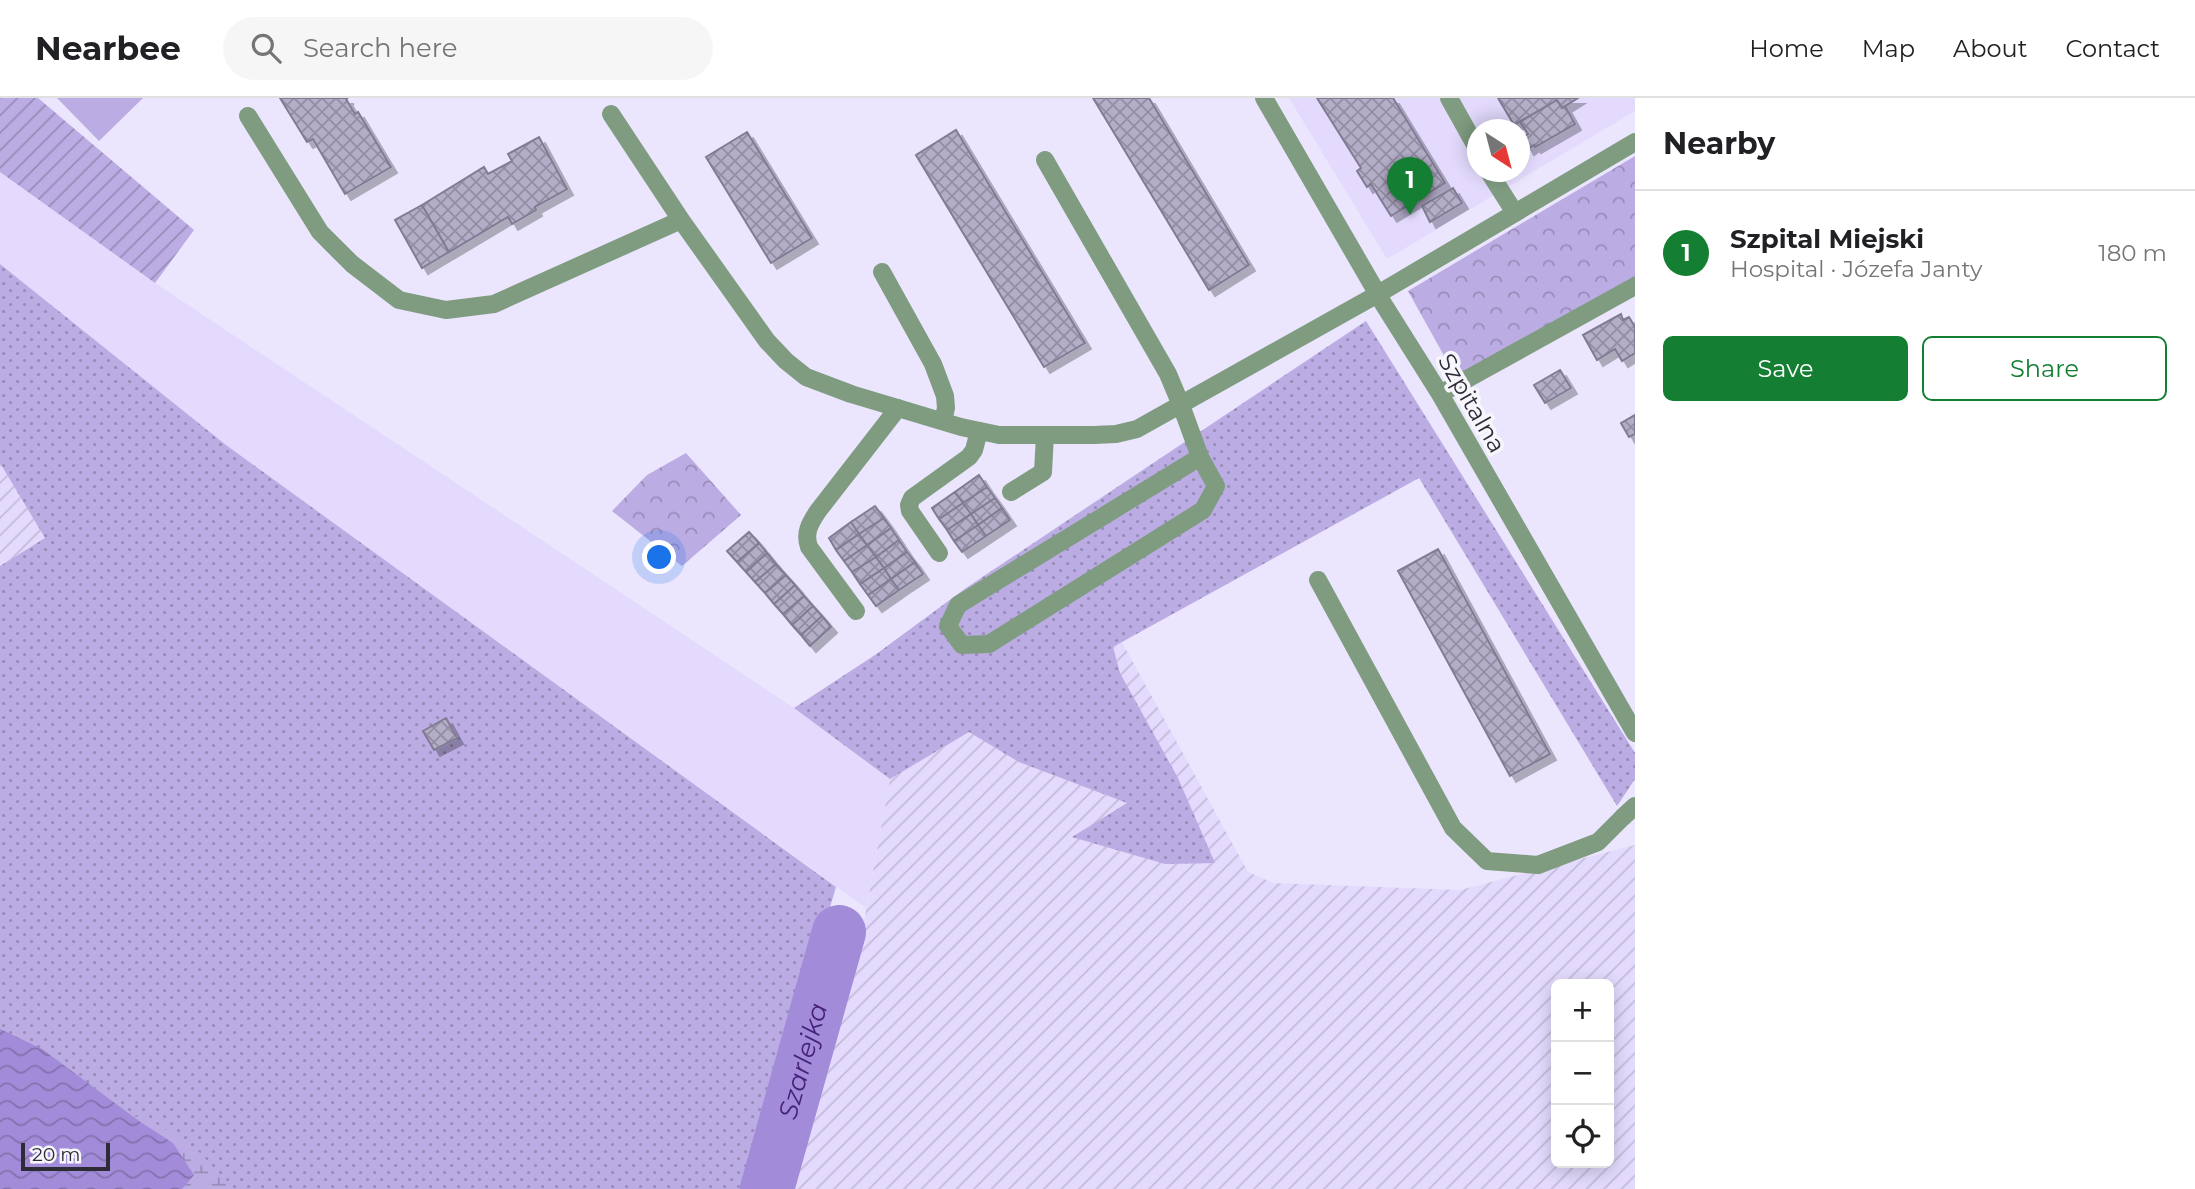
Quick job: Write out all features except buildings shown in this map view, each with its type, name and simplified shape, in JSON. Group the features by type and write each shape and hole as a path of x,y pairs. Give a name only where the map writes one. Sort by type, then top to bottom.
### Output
{"street":[{"name":"Szpitalna","path":"1265,98 1378,294 1440,394 1635,733"},
{"path":"1449,98 1467,130"},
{"path":"611,114 681,220 767,341 786,361 806,377 851,394 999,435 1116,434 1137,429 1378,294 1635,142"},
{"path":"248,116 320,232 352,264 398,300 446,310 494,304 681,220"},
{"path":"1045,159 1168,374 1200,457 1216,486 1203,510 989,644 962,645 947,626 958,605 1200,457"},
{"path":"1495,182 1515,213"},
{"path":"882,272 933,364 945,396 943,421"},
{"path":"1440,394 1635,286"},
{"path":"856,611 809,547 806,538 809,526 818,511 898,408"},
{"path":"939,553 910,511 909,505 912,498 969,457 974,450 979,431"},
{"path":"1011,492 1043,472 1045,435"},
{"path":"1318,580 1453,828 1487,861 1538,865 1598,842 1629,812"}],"shaded area":[{"path":"1289,98 1635,98 1635,111 1530,174 1530,119 1467,119 1467,182 1516,182 1387,259"},
{"path":"0,172 155,283 794,708 890,779 866,908 226,445 0,264"},
{"path":"0,463 45,538 0,566"},
{"path":"1122,642 1248,872 1273,883 1460,890 1635,845 1635,1189 792,1189 856,965 890,779"}],"green space":[{"path":"0,98 38,98 194,230 155,283 0,172"},
{"path":"57,98 143,98 99,141"},
{"path":"1635,156 1635,281 1457,379 1408,291"},
{"path":"0,264 226,445 836,887 747,1189 0,1189 0,566 45,538 0,463"},
{"path":"1366,321 1635,753 1635,779 1617,806 1419,478 1113,647 1120,673 1178,778 1215,863 1165,864 1072,837 1127,803 1019,762 969,732 890,779 794,708 875,655 966,588"},
{"path":"686,453 741,515 682,566 612,511 647,475"},
{"path":"143,1115 199,1152 233,1189 146,1189 106,1125"}],"water":[{"path":"0,1029 42,1049 173,1143 194,1175 182,1189 0,1189"}],"waterway":[{"name":"Szarlejka","path":"767,1189 839,932"}],"place":[{"name":"Szpital Miejski","path":"1410,215"}]}
